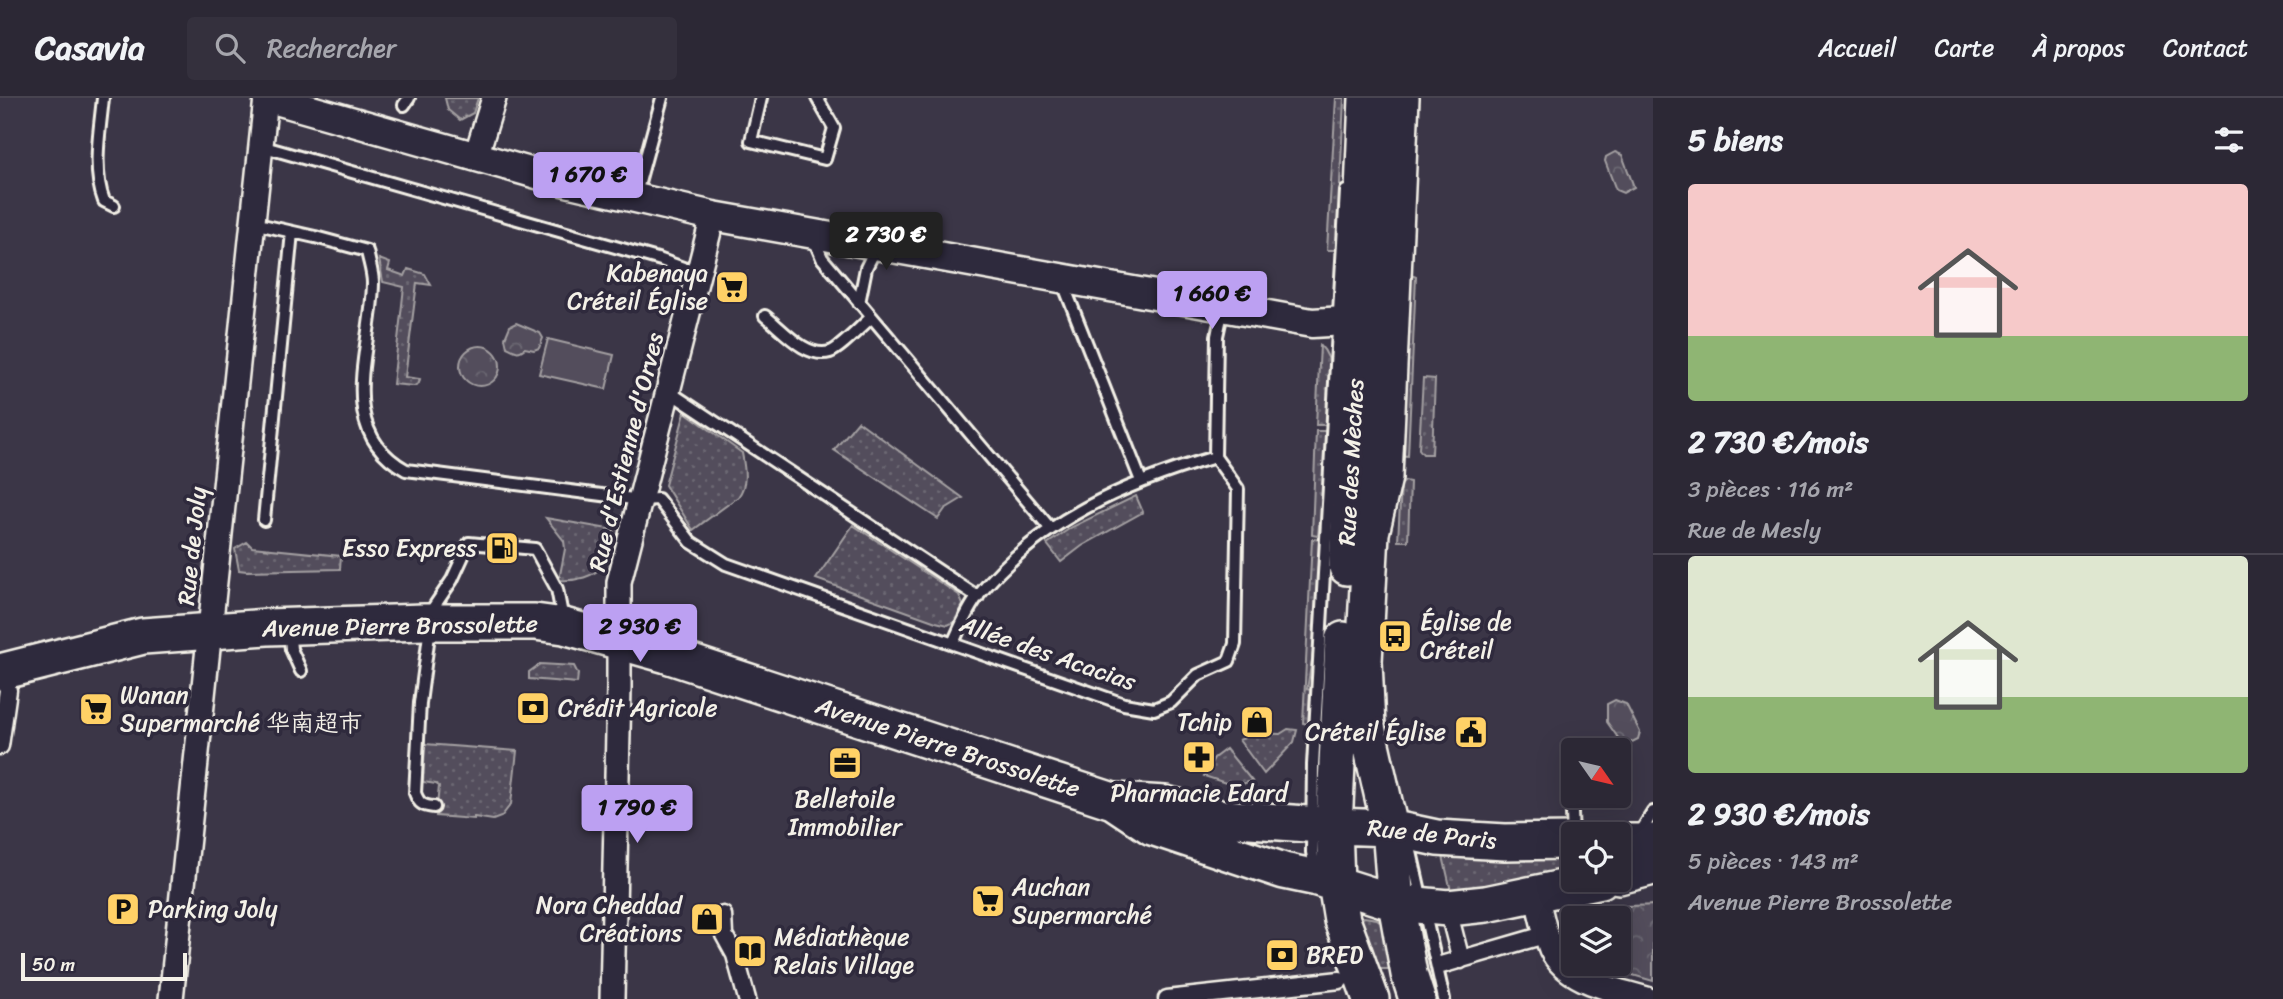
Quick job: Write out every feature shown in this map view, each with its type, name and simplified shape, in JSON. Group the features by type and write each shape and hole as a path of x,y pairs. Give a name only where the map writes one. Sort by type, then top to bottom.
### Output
{"main road":[{"name":"Rue des Mèches","path":"1352,984 1342,920 1325,884 1322,825 1363,321 1367,98"},
{"name":"Rue des Mèches","path":"1401,98 1363,321 1384,477 1371,533 1364,661 1367,727 1400,826 1410,904 1409,975 1417,999"},
{"name":"Avenue Pierre Brossolette","path":"4,681 144,636 289,626 427,622 523,622 564,626 618,640 1113,801 1165,804 1223,818 1322,825"},
{"name":"Avenue Pierre Brossolette","path":"1113,801 1152,827 1325,884"},
{"name":"Rue de Paris","path":"1322,825 1400,826 1445,839 1561,841"},
{"path":"1325,884 1410,904 1448,908 1561,889"}],"street":[{"name":"Rue de Joly","path":"171,999 267,98"},
{"path":"267,98 558,180 713,216 1312,324 1363,321"},
{"path":"476,156 494,98"},
{"name":"Rue d'Estienne d'Orves","path":"612,999 619,582 713,216"},
{"path":"0,746 4,681"},
{"path":"1536,895 1552,951 1562,964 1572,973 1591,982 1647,999"},
{"path":"723,915 724,935 735,955 747,999"},
{"path":"1452,925 1461,960"},
{"path":"1441,965 1541,936"},
{"path":"1167,999 1352,984"}],"lane":[{"path":"103,98 99,140 99,189 104,201 114,206"},
{"path":"635,198 662,98"},
{"path":"761,98 751,141 825,159 834,128 817,98"},
{"path":"261,146 661,260 697,273"},
{"name":"Rue des Mèches","path":"1346,181 1363,321"},
{"path":"253,223 367,251 373,281 360,397 365,427 378,448 393,463 405,470 434,475 641,500"},
{"path":"264,520 292,232"},
{"path":"812,234 822,258 1050,528"},
{"path":"859,303 866,268 877,246"},
{"path":"1068,279 1066,291 1141,481"},
{"path":"953,643 978,597 1018,555 1050,528 1100,499 1141,481 1215,457 1217,336 1223,308"},
{"path":"765,316 815,353 831,352 872,317"},
{"path":"668,391 978,597"},
{"name":"Allée des Acacias","path":"641,500 658,499 691,542 726,564 1124,704 1154,709 1171,702 1198,675 1229,661 1235,644 1238,488 1215,457"},
{"path":"435,807 424,806 415,793 427,622 452,580 469,543 535,549 556,589 564,626"},
{"path":"289,626 290,649 301,671"},
{"name":"Rue des Mèches","path":"1364,661 1379,722"},
{"path":"1640,848 1653,812"},
{"path":"1410,904 1444,999"}],"green space":[{"path":"445,98 478,98 473,113 460,120 448,110"},
{"path":"1336,98 1344,98 1337,250 1327,250"},
{"path":"1615,152 1622,155 1634,187 1623,193 1616,190 1605,161 1606,157"},
{"path":"379,259 390,263 388,270 405,276 408,269 425,274 431,285 417,283 405,377 420,379 414,386 393,384 404,287 383,282"},
{"path":"1406,273 1416,277 1408,456 1397,455"},
{"path":"516,323 540,333 543,338 539,348 514,351 507,347 505,338 510,326"},
{"path":"548,339 614,355 606,389 539,374"},
{"path":"1320,345 1330,362 1332,394 1329,425 1316,425"},
{"path":"480,346 494,352 500,366 494,380 480,386 466,380 460,366 466,352"},
{"path":"1423,378 1435,379 1432,454 1423,454 1419,449"},
{"path":"685,412 742,453 745,471 743,487 738,497 693,530 665,485"},
{"path":"858,421 963,498 945,509 938,519 834,450"},
{"path":"1316,431 1328,431 1325,525 1319,525 1318,536 1312,535"},
{"path":"1405,481 1410,482 1408,541 1398,541 1401,485"},
{"path":"1136,496 1143,512 1082,546 1061,562 1047,544 1072,527"},
{"path":"546,518 614,530 608,555 600,568 584,578 559,580 564,541"},
{"path":"853,525 959,595 963,605 954,622 948,625 936,622 816,579"},
{"path":"1312,539 1323,540 1319,619 1307,689 1310,690 1308,724 1303,723"},
{"path":"247,542 252,547 341,556 340,569 239,570 235,549"},
{"path":"540,664 574,666 578,674 577,683 529,679 529,672"},
{"path":"1615,700 1626,704 1640,732 1638,739 1631,742 1631,738 1618,738 1607,722 1607,704"},
{"path":"1288,729 1297,730 1294,742 1264,774 1239,740 1257,733 1280,734"},
{"path":"425,744 517,751 511,804 501,817 493,820 436,816 439,786 423,782"},
{"path":"1226,749 1252,781 1235,786 1204,776 1214,758"},
{"path":"1443,856 1561,857 1561,877 1451,891"},
{"path":"1653,905 1653,981 1631,975 1631,906 1613,906"},
{"path":"1364,917 1377,919 1382,923 1393,969 1371,969 1360,922"}],"place":[{"name":"Kabenaya Créteil Église","path":"732,287"},
{"name":"Esso Express","path":"502,548"},
{"name":"Église de Créteil","path":"1395,636"},
{"name":"Crédit Agricole","path":"533,708"},
{"name":"Wanan Supermarché 华南超市","path":"96,709"},
{"name":"Tchip","path":"1257,722"},
{"name":"Créteil Église","path":"1471,732"},
{"name":"Pharmacie Edard","path":"1199,757"},
{"name":"Belletoile Immobilier","path":"845,763"},
{"name":"Auchan Supermarché","path":"988,901"},
{"name":"Parking Joly","path":"123,909"},
{"name":"Nora Cheddad Créations","path":"707,919"},
{"name":"Médiathèque Relais Village","path":"750,951"},
{"name":"BRED","path":"1282,955"}]}
